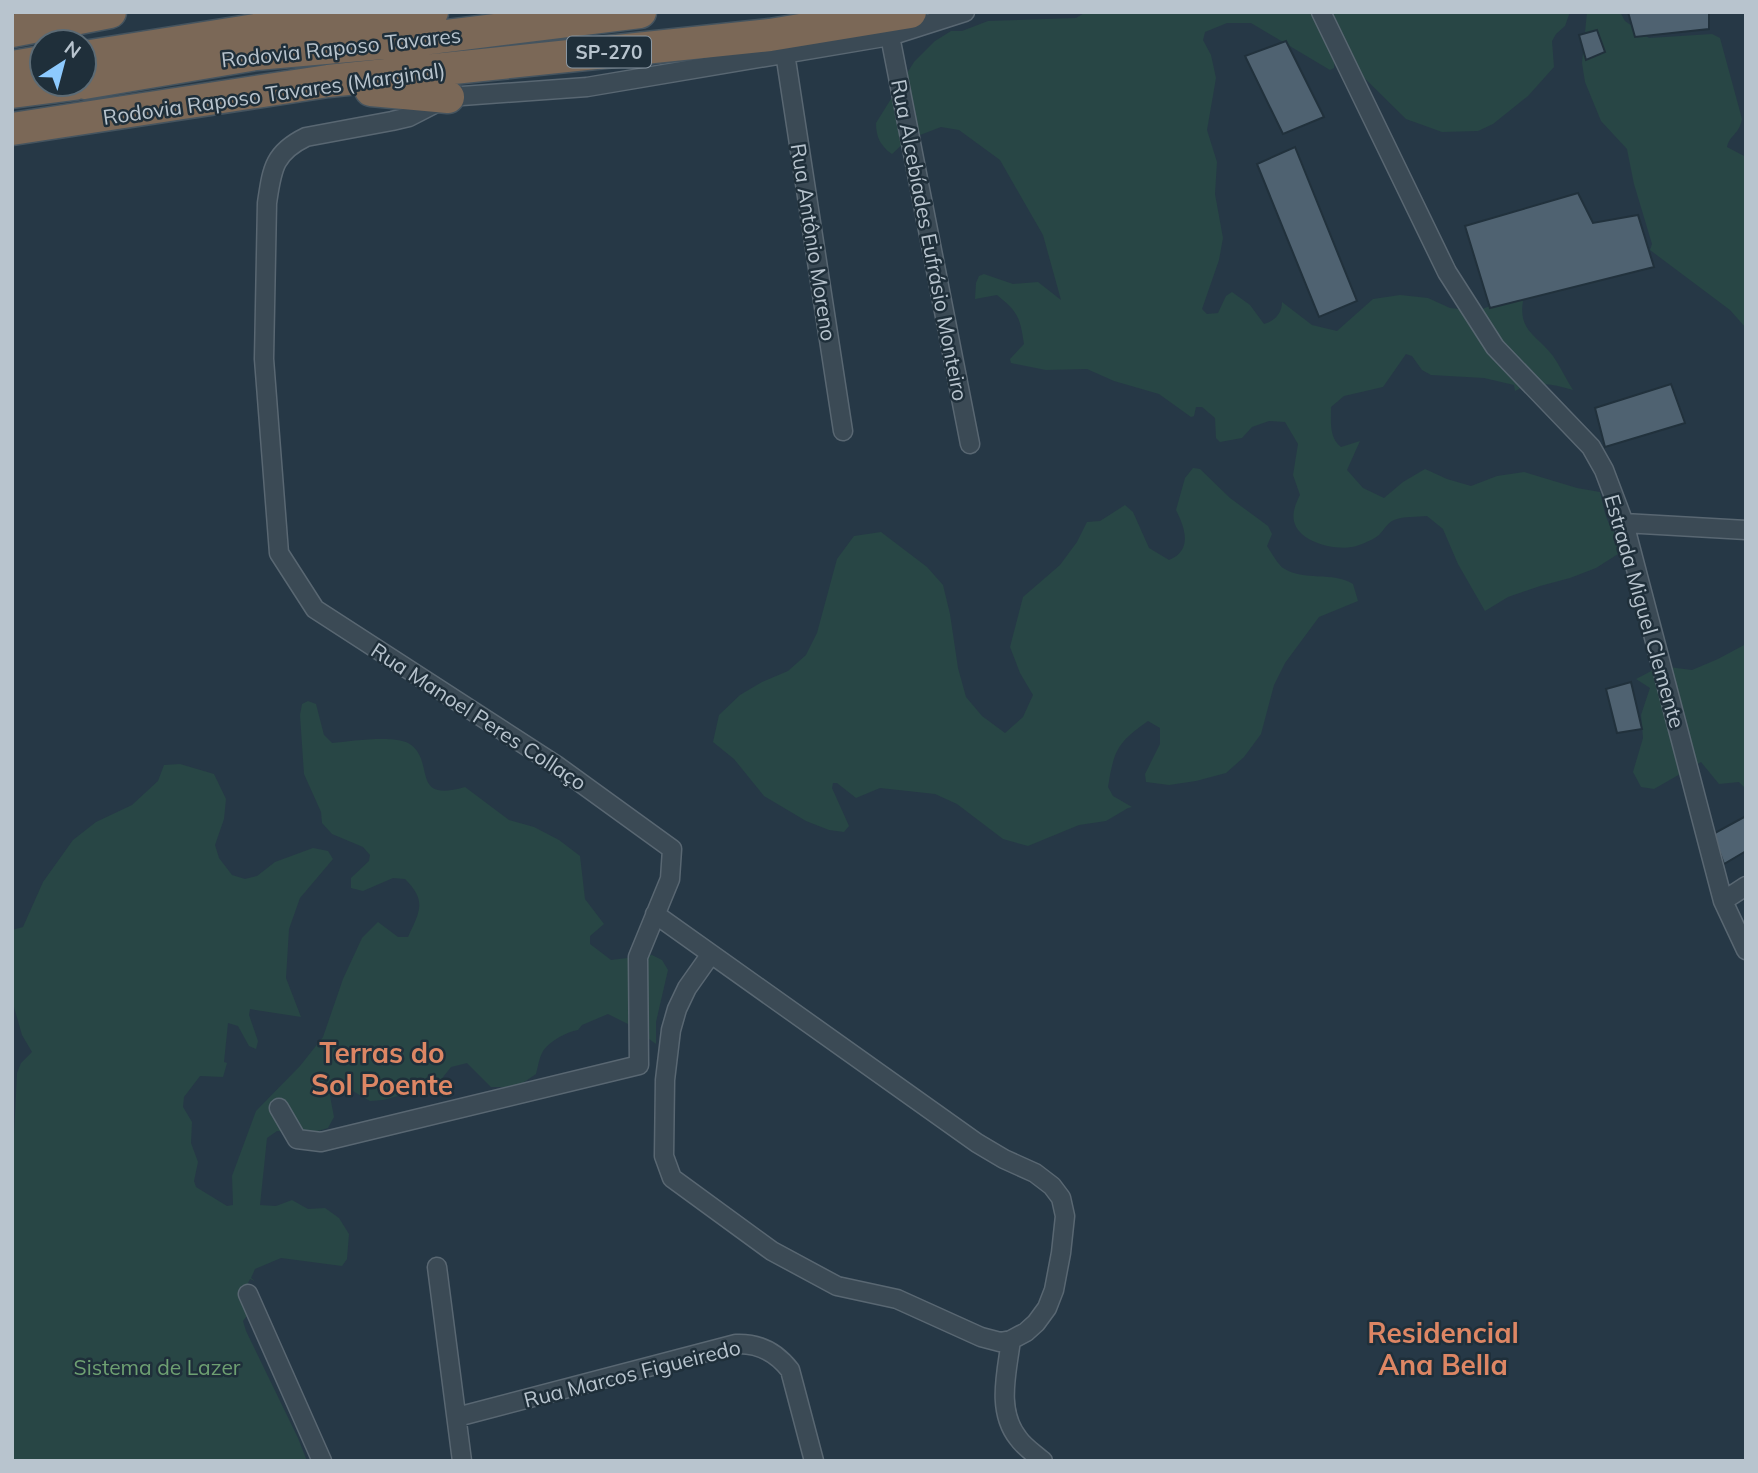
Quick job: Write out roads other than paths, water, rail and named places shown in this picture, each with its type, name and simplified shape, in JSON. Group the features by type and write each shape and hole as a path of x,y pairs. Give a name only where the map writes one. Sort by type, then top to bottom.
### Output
{"highway":[{"name":"Rodovia Raposo Tavares","path":"98,55 256,30 432,12"},
{"name":"Rodovia Raposo Tavares","path":"98,81 256,54 406,41 640,12"},
{"name":"Rodovia Raposo Tavares (Marginal)","path":"12,130 328,81 770,35 911,12"},
{"path":"12,31 106,13"},
{"path":"307,84 409,105 448,97"}],"street":[{"path":"448,97 587,87 890,36 965,12"},
{"name":"Estrada Miguel Clemente","path":"1321,12 1447,272 1495,347 1591,447 1604,470 1624,523 1723,901 1746,950"},
{"name":"Rua Alcebíades Eufrásio Monteiro","path":"890,36 970,444"},
{"name":"Rua Antônio Moreno","path":"785,53 843,431"},
{"name":"Rua Manoel Peres Collaço","path":"279,1108 297,1139 321,1142 639,1065 638,957 670,879 672,849 556,765 315,608 279,554 264,359 267,203 271,178 277,159 297,142 409,105"},
{"path":"1624,523 1746,530"},
{"path":"1723,901 1746,886"},
{"path":"655,914 977,1143 1035,1173 1052,1186 1061,1198 1065,1216 1061,1253 1054,1290 1047,1308 1026,1332 1000,1342 981,1337 897,1299 837,1286 772,1251 672,1178 664,1156 665,1080 671,1030 687,988 711,954"},
{"path":"437,1268 462,1461"},
{"path":"248,1294 323,1461"},
{"path":"1011,1340 1004,1395 1007,1417 1018,1439 1043,1461"},
{"name":"Rua Marcos Figueiredo","path":"457,1417 745,1343 774,1354 789,1370 814,1461"}],"district":[{"name":"Terras do Sol Poente","path":"382,1068"},
{"name":"Residencial Ana Bella","path":"1443,1348"}],"park label":[{"name":"Sistema de Lazer","path":"157,1367"}]}
